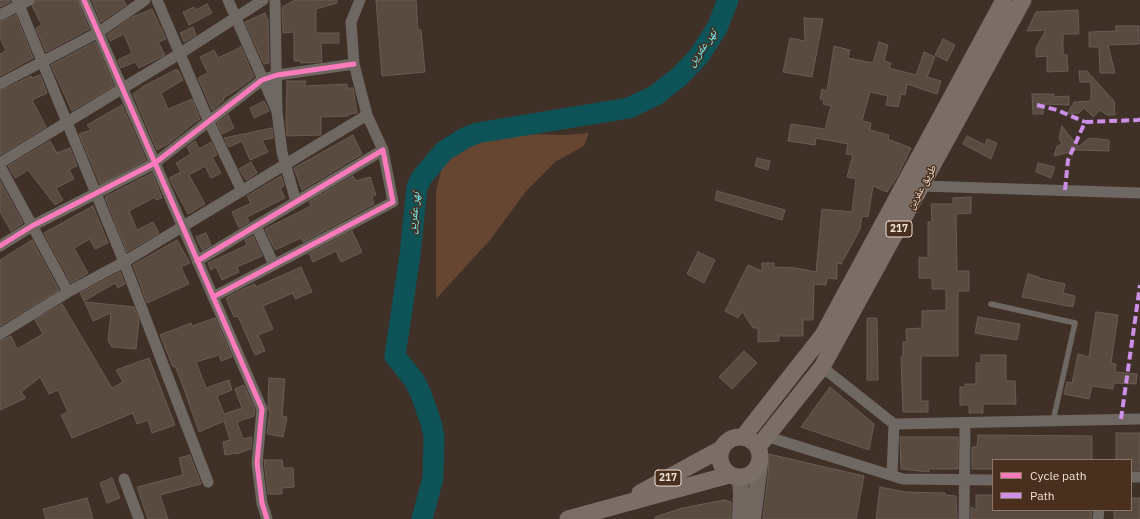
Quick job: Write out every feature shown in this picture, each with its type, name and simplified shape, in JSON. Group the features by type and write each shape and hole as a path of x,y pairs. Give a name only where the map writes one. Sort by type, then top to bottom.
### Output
{"main road":[{"name":"طريق عفرين","path":"743,437 823,335 1004,0"},
{"name":"طريق عفرين","path":"762,441 822,367 1023,0"},
{"path":"743,437 754,442 762,441 753,519"},
{"name":"217","path":"615,506 721,449 730,440 743,437"},
{"path":"721,449 720,461 722,466 734,476 741,494 740,519"},
{"name":"217","path":"568,519 734,476 754,473 760,464"}],"street":[{"path":"84,0 262,409 257,463 262,503 267,519"},
{"path":"0,84 99,32 145,0"},
{"path":"157,0 209,122 242,191"},
{"path":"228,0 277,112"},
{"path":"0,163 122,87 179,54 263,0"},
{"path":"275,0 278,75 277,112 286,164 296,202"},
{"path":"213,297 393,202 383,150 367,115 354,64 351,22 360,0"},
{"path":"0,15 22,2 208,482"},
{"path":"0,246 32,226 155,163 262,80 278,75 354,64"},
{"path":"0,334 68,292 124,262 367,115"},
{"path":"197,261 383,150"},
{"path":"0,166 68,292"},
{"path":"922,186 1140,193"},
{"path":"256,226 274,265"},
{"path":"822,367 894,424 1140,419"},
{"path":"964,519 965,423"},
{"path":"892,475 894,424"},
{"path":"762,441 903,479 992,480"},
{"path":"124,479 139,519"}],"lane":[{"path":"991,304 1075,323 1053,421"}],"shaded area":[{"path":"589,133 584,146 555,162 527,190 490,240 436,299 436,191 443,163 465,141 536,134 565,135"}],"building":[{"path":"0,0 10,0 10,2 0,7"},
{"path":"36,0 77,0 89,29 46,52 36,28 42,25 32,6"},
{"path":"92,0 124,0 126,5 101,22"},
{"path":"295,0 337,0 337,3 316,9 316,33 339,33 339,43 321,43 322,62 301,63 301,61 294,61 294,32 283,33 282,7"},
{"path":"376,0 416,0 418,30 421,30 425,72 382,76"},
{"path":"207,4 212,13 189,25 183,12 194,7 196,10"},
{"path":"152,9 166,39 158,42 165,55 139,68 135,62 121,68 118,60 132,53 124,34 110,41 107,35 132,17"},
{"path":"1078,10 1079,34 1063,34 1063,55 1067,55 1068,71 1047,72 1047,56 1036,57 1036,48 1046,30 1027,31 1036,12"},
{"path":"265,13 268,20 269,63 264,64 245,22"},
{"path":"16,15 33,58 0,76 0,54 6,51 0,38 0,22"},
{"path":"804,18 823,19 812,77 783,72 790,38 805,41"},
{"path":"1116,26 1139,26 1139,44 1108,45 1115,73 1100,73 1099,47 1089,47 1089,32 1116,31"},
{"path":"193,27 196,35 184,42 180,33"},
{"path":"943,39 955,45 947,61 935,55"},
{"path":"95,42 114,86 72,111 51,65"},
{"path":"879,42 888,45 884,61 891,63 889,68 916,75 924,52 935,57 927,77 941,81 937,94 907,84 905,95 901,94 898,107 886,105 888,96 870,92 862,121 871,123 870,130 889,135 888,139 911,148 897,177 887,192 873,186 868,217 862,216 860,229 844,259 842,259 842,264 837,263 837,279 827,278 826,285 814,284 813,320 803,320 803,336 779,336 779,341 758,342 758,328 753,328 742,311 738,318 725,311 748,265 762,271 762,263 774,263 774,267 796,268 816,272 822,209 852,212 856,179 847,177 853,155 846,154 848,144 816,138 815,145 788,141 791,124 825,129 831,106 823,104 824,99 820,99 822,89 827,91 834,46 850,50 848,58 873,63"},
{"path":"241,47 254,77 223,98 224,100 212,110 198,78 208,73 200,57 214,50 218,58"},
{"path":"175,70 178,70 183,80 161,93 168,109 192,99 200,119 168,144 157,150 133,94 144,86"},
{"path":"1079,71 1087,71 1114,101 1115,115 1107,115 1100,110 1093,117 1084,108 1079,113 1067,114 1074,102 1091,101 1091,82 1080,82"},
{"path":"40,75 47,93 32,100 46,127 0,155 0,91 31,76 32,78"},
{"path":"287,81 306,81 305,86 347,84 347,88 353,88 357,113 348,114 348,116 321,117 321,135 287,136"},
{"path":"1032,94 1054,94 1054,97 1069,96 1069,105 1043,104 1043,114 1033,114"},
{"path":"264,101 269,111 254,118 250,108"},
{"path":"122,105 146,160 100,184 79,134 91,130 87,125"},
{"path":"228,115 234,128 222,134 217,123"},
{"path":"1062,126 1078,147 1089,138 1109,140 1109,151 1077,150 1054,156 1057,146 1062,144 1059,138"},
{"path":"272,128 273,138 262,140 268,152 250,160 242,141 229,147 224,138"},
{"path":"353,135 362,154 302,190 294,168"},
{"path":"967,136 985,145 987,139 997,143 991,159 963,144"},
{"path":"50,141 57,153 70,148 77,166 69,169 74,179 56,188 63,200 55,205 28,170 15,178 8,166"},
{"path":"195,141 199,149 211,142 217,155 212,157 221,173 211,178 205,166 189,175 205,204 188,214 169,178 181,172 176,163 191,154 187,147"},
{"path":"757,158 770,161 768,170 755,166"},
{"path":"251,162 257,173 246,180 239,169"},
{"path":"1038,163 1055,167 1051,178 1036,172"},
{"path":"152,173 162,198 156,200 155,197 129,211 137,230 153,222 159,233 127,252 105,197"},
{"path":"281,176 284,186 280,188 285,198 247,217 249,222 239,228 232,212 251,203 247,196"},
{"path":"353,176 356,181 370,177 376,195 372,196 374,204 303,242 301,238 275,250 265,229 311,206 309,202"},
{"path":"0,181 23,223 11,231 0,212"},
{"path":"717,191 785,210 782,220 715,200"},
{"path":"971,197 971,213 956,214 957,271 969,271 969,291 958,291 958,356 921,356 921,401 928,401 928,412 903,412 901,357 903,357 903,342 907,342 906,329 922,328 922,311 946,310 946,289 932,289 932,278 919,278 919,257 928,258 928,222 932,222 931,204 953,204 953,198"},
{"path":"93,206 108,243 95,249 90,239 74,248 88,273 71,283 44,233"},
{"path":"352,231 362,252 341,262 336,251 313,262 309,254"},
{"path":"206,233 211,245 202,250 196,237"},
{"path":"253,236 262,256 237,267 239,272 222,280 216,267 211,270 208,263 247,245 245,240"},
{"path":"32,240 59,290 0,326 0,260"},
{"path":"177,240 190,263 181,267 189,284 147,303 133,265"},
{"path":"698,252 715,260 704,283 687,274"},
{"path":"301,267 312,292 295,299 293,293 263,306 273,329 258,335 265,351 255,355 238,316 234,317 226,298 255,284 256,287"},
{"path":"120,272 125,284 118,288 115,283 84,301 80,293"},
{"path":"1028,274 1039,277 1038,278 1065,284 1063,293 1075,296 1073,307 1022,297"},
{"path":"85,302 134,307 139,320 136,349 112,347 108,341 111,313 93,321"},
{"path":"62,304 112,388 123,382 116,370 149,358 175,425 152,433 148,420 137,424 133,413 72,438 61,415 68,412 58,390 49,394 40,377 21,392 26,398 0,410 0,341 11,336 17,349 43,334 35,320"},
{"path":"1096,312 1118,315 1111,363 1116,364 1115,372 1137,374 1136,384 1114,383 1113,389 1092,386 1089,399 1064,394 1067,382 1072,383 1078,354 1089,357"},
{"path":"978,317 1020,324 1017,340 975,333"},
{"path":"215,318 232,357 221,361 219,355 196,362 206,388 229,380 232,390 217,396 224,414 242,408 235,389 244,385 255,410 254,416 237,422 243,439 252,437 251,449 236,454 225,455 223,442 230,440 224,421 199,432 175,366 173,367 160,335 191,323 192,326"},
{"path":"867,318 877,318 878,380 867,380"},
{"path":"744,351 757,363 732,389 719,377"},
{"path":"981,355 1006,355 1006,381 1015,381 1016,404 983,404 983,413 969,413 969,405 960,405 960,387 965,387 965,384 976,384 976,363 981,363"},
{"path":"269,378 285,379 282,416 287,417 283,437 267,434 270,410 269,411 268,404"},
{"path":"830,387 874,424 869,450 801,427"},
{"path":"1116,433 1140,433 1140,470 1132,470 1132,459 1116,459"},
{"path":"978,435 1092,436 1092,459 992,459 992,469 972,469 972,447 977,447"},
{"path":"900,437 958,437 958,469 929,469 929,472 901,469"},
{"path":"769,454 864,476 856,519 763,519"},
{"path":"190,455 201,484 160,495 168,519 148,519 137,487 183,475 179,458"},
{"path":"264,460 282,460 283,468 293,468 294,487 282,488 282,494 268,494"},
{"path":"112,478 120,498 107,503 100,483"},
{"path":"880,487 905,492 945,493 945,495 956,496 957,519 876,519"},
{"path":"976,495 992,495 992,511 1092,511 1091,519 971,519 971,507 976,510"},
{"path":"87,498 93,519 46,519 43,509"},
{"path":"1132,498 1140,498 1140,519 1114,519 1114,511 1132,511"},
{"path":"724,500 731,502 731,519 655,519 655,517 682,508"}],"waterway":[{"name":"نهر عفرين","path":"422,519 433,478 434,436 421,394 414,380 395,356 410,255 417,187 422,177 444,151 465,138 477,133 629,108 656,95 679,77 699,56 717,28 728,0"}],"marked path":[{"path":"1037,105 1057,110 1085,122"},
{"path":"1065,190 1068,160 1085,122 1140,119"},
{"path":"1121,419 1140,285"}],"cycle path":[{"path":"84,0 262,409 257,463 262,503 267,519"},
{"path":"0,246 32,226 155,163 262,80 277,75 354,64"},
{"path":"197,261 383,150 393,202 213,297"}]}
